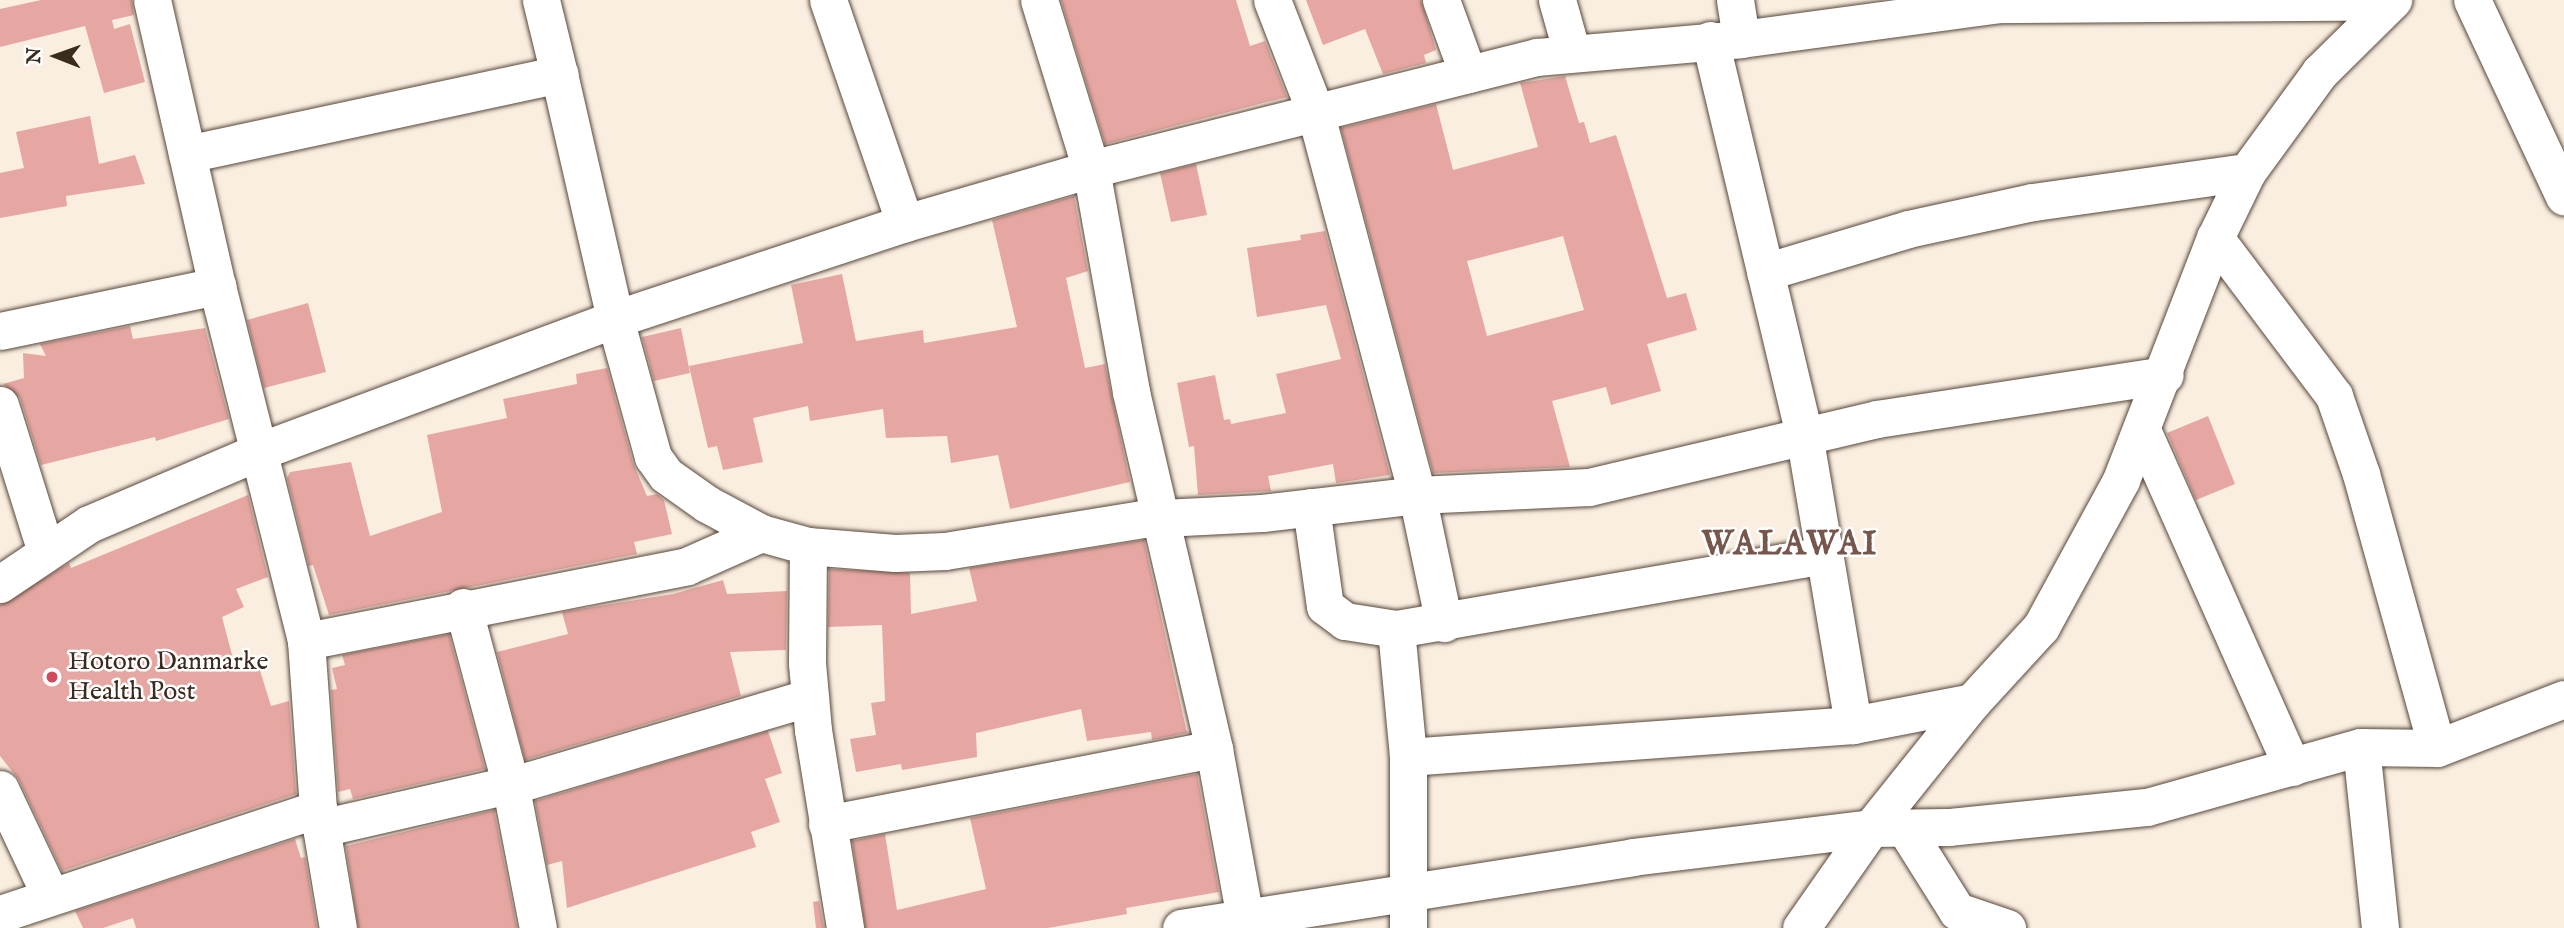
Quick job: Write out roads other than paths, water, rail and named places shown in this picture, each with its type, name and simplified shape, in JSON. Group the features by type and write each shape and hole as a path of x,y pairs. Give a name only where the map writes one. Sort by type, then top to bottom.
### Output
{"street":[{"path":"152,0 217,286 306,641 319,818 338,928"},
{"path":"541,0 615,319 658,467 707,504 761,533 808,546 895,553 945,551 1089,525 1311,507 1418,495 1589,487 1804,434 2165,375"},
{"path":"828,0 905,223"},
{"path":"1039,0 1091,169 1130,393 1163,519 1214,749 1246,922"},
{"path":"1272,0 1315,111 1418,495 1444,623"},
{"path":"1441,0 1468,74"},
{"path":"1557,0 1572,53"},
{"path":"1735,0 1726,40 1765,272 1804,434 1853,725"},
{"path":"2472,0 2564,196"},
{"path":"0,584 89,524 260,451 615,319 905,223 1091,169 1315,111 1468,74 1572,53 1726,40 1946,5 2392,1"},
{"path":"1806,925 1889,829 1972,702 2041,627 2121,480 2165,375 2215,238 2247,172 2320,72 2392,1"},
{"path":"187,154 559,74"},
{"path":"1765,272 1908,229 2033,202 2247,172"},
{"path":"2215,238 2334,396 2361,474 2437,748"},
{"path":"0,331 217,286"},
{"path":"0,405 46,552"},
{"path":"2141,430 2292,767"},
{"path":"1311,507 1325,606 1345,621 1396,629 1444,623 1824,555"},
{"path":"306,641 463,607 687,566 716,557 761,533"},
{"path":"808,546 810,697 827,824 845,928"},
{"path":"463,607 510,783 538,928"},
{"path":"1396,629 1408,757 1406,911"},
{"path":"0,914 50,895 319,818 510,783 810,697"},
{"path":"1181,928 1406,911 1632,857 1889,829 2147,807 2361,747 2437,748 2564,699"},
{"path":"1408,757 1853,725 1972,702"},
{"path":"2361,747 2381,928"},
{"path":"827,824 1214,749"},
{"path":"0,789 50,895"},
{"path":"1889,829 1957,911 2007,928"}],"place":[{"name":"Hotoro Danmarke Health Post","path":"52,677"}],"district":[{"name":"WALAWAI","path":"1790,546"}]}
